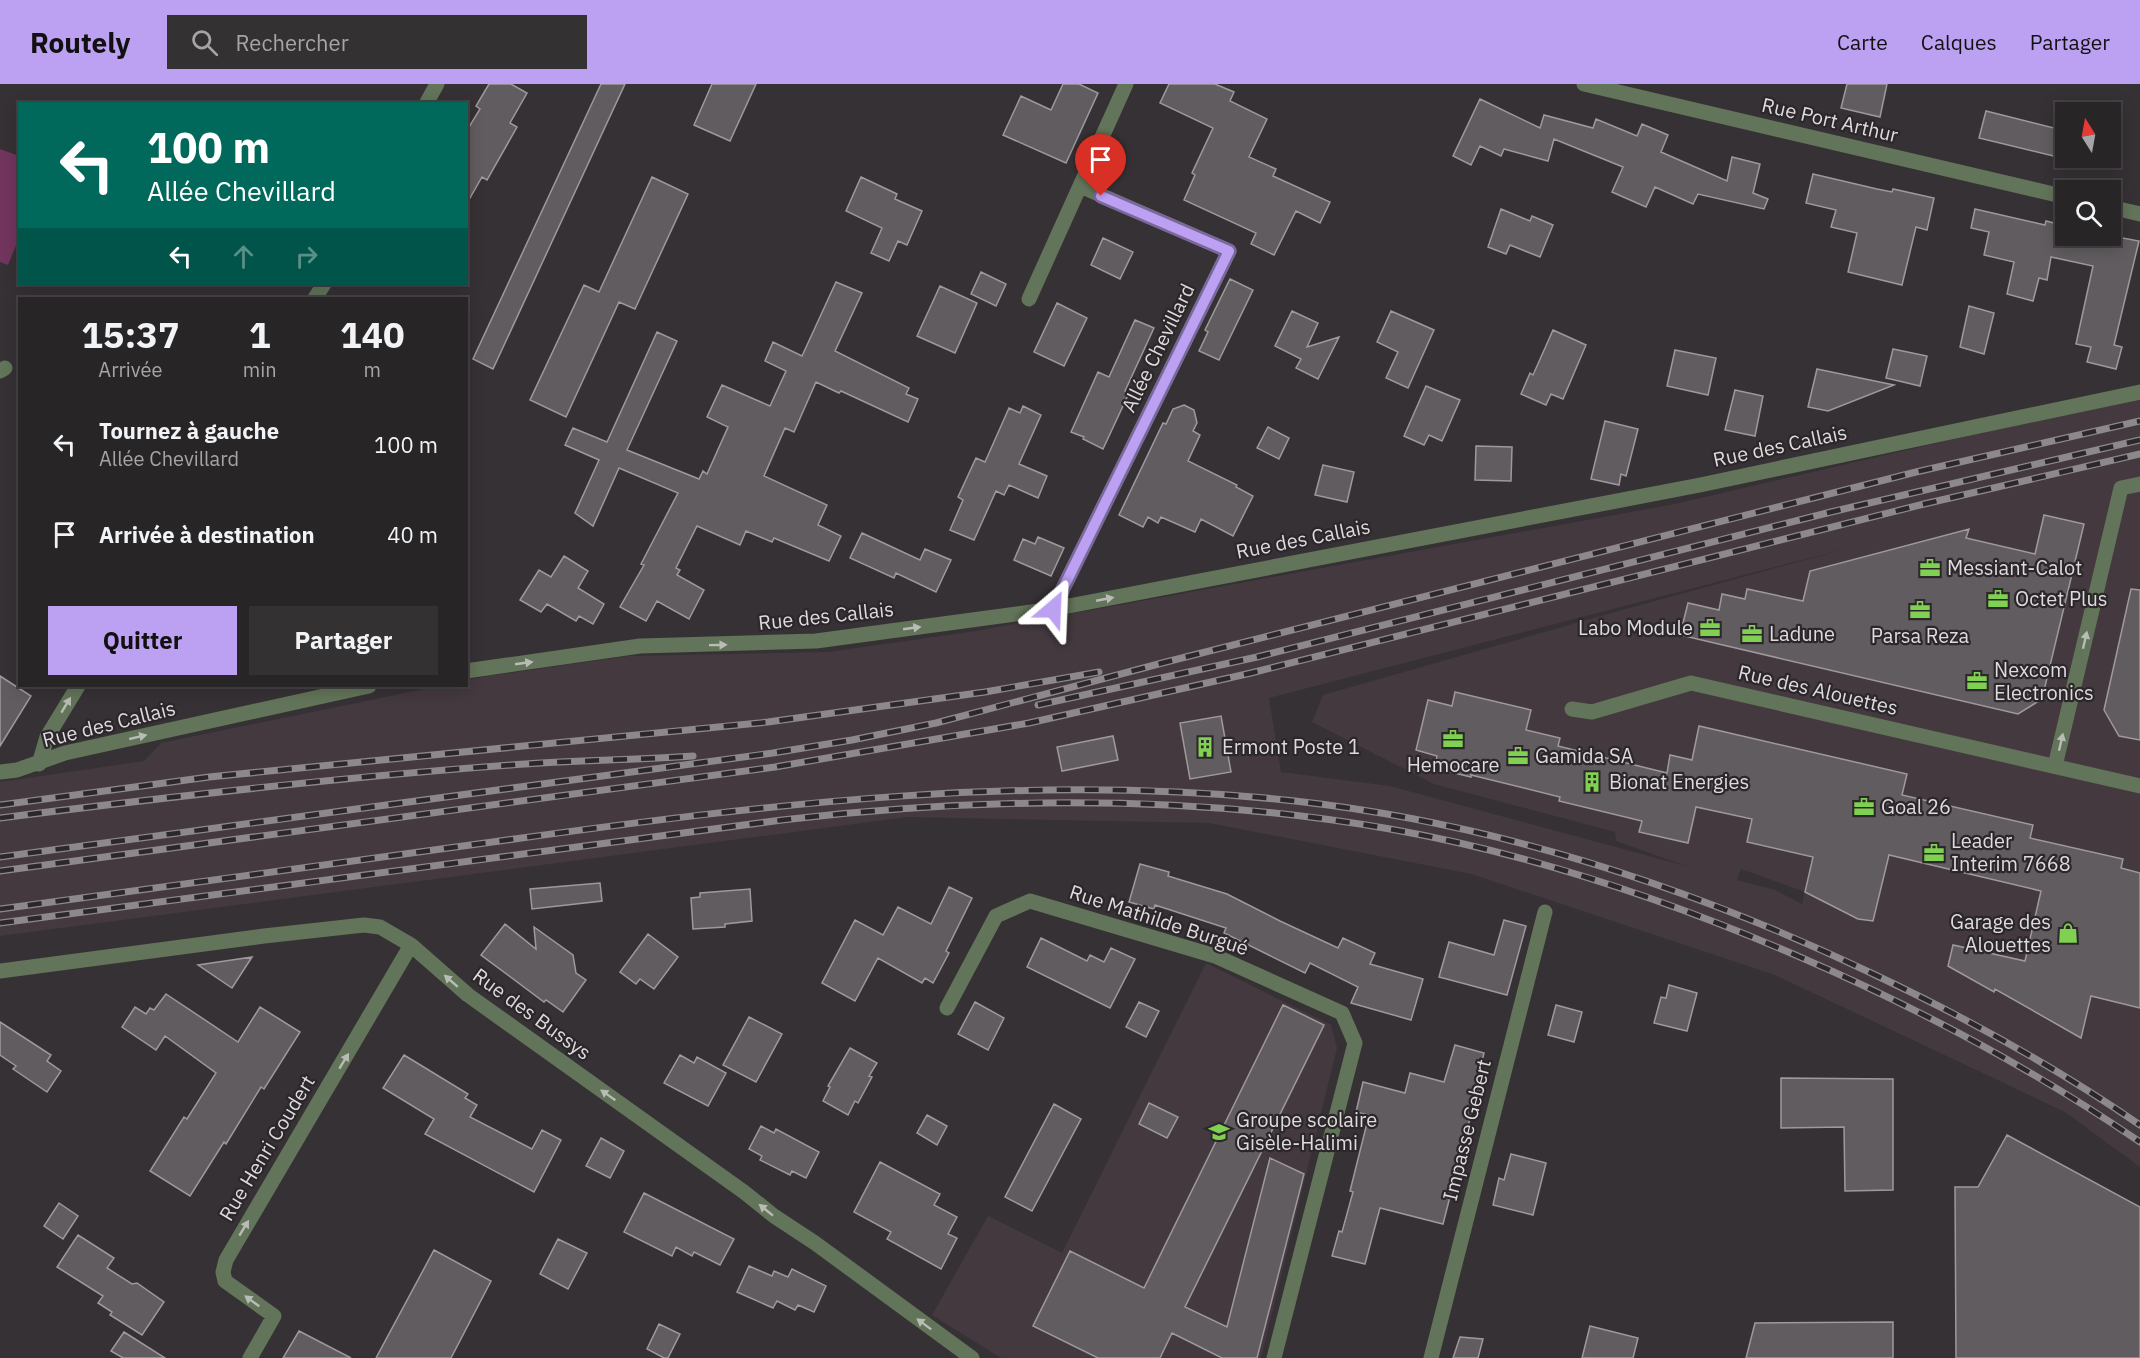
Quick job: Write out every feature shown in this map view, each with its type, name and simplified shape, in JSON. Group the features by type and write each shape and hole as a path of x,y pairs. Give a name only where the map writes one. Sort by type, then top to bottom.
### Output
{"street":[{"path":"427,102 436,84"},
{"path":"1029,299 1126,84"},
{"name":"Rue Port Arthur","path":"1584,84 2055,194"},
{"name":"Allée Chevillard","path":"1053,609 1229,251 1080,186"},
{"path":"2121,210 2140,214"},
{"name":"Rue des Callais","path":"468,671 640,646 816,641 1053,609 1700,484 2140,392"},
{"path":"2055,766 2121,488 2140,484"},
{"name":"Rue des Alouettes","path":"1572,709 1592,712 1691,683 2140,786"},
{"path":"39,764 47,737 77,687"},
{"name":"Rue des Callais","path":"0,772 39,764 65,753 364,687"},
{"name":"Rue Mathilde Burgué","path":"947,1008 996,916 1029,901 1215,956 1342,1013 1355,1043 1274,1358"},
{"name":"Impasse Gebert","path":"1431,1358 1545,912"},
{"name":"Rue des Bussys","path":"0,971 264,936 364,925 380,927 411,945 468,995 972,1358"},
{"name":"Rue Henri Coudert","path":"250,1358 274,1317 225,1281 223,1272 226,1260 411,945"}],"shaded area":[{"path":"0,149 18,156 18,240 8,265 0,262"},
{"path":"2140,396 2140,1167 2065,1112 1775,975 1471,874 1209,823 908,817 0,936 0,782 144,761 161,743 434,687 468,687 468,680 488,676 628,656 828,652 976,631 1675,504","holes":["1849,548 1323,695 1312,722 1434,784 1615,832 1616,841 1686,866 1390,786 1281,772 1269,698","1741,869 1805,892 1802,904 1775,890 1737,880"]},
{"name":"Groupe scolaire Gisèle-Halimi","path":"1206,963 1331,1025 1337,1048 1261,1358 1001,1358 932,1315 988,1216 1062,1253"}],"building":[{"path":"489,84 511,84 527,93 510,123 517,127 487,180 482,177 468,202 468,129 480,109 476,106"},
{"path":"601,84 625,84 493,369 473,359"},
{"path":"712,84 756,84 730,141 694,125"},
{"path":"1063,84 1079,84 1098,93 1066,163 1003,135 1021,96 1051,110"},
{"path":"1169,84 1215,84 1234,92 1230,101 1267,119 1249,157 1276,169 1273,176 1330,202 1320,223 1296,211 1274,255 1251,244 1256,233 1184,200 1195,175 1192,173 1213,128 1160,103"},
{"path":"1847,84 1887,84 1880,117 1841,108"},
{"path":"1480,99 1540,128 1544,115 1593,128 1596,119 1637,136 1642,124 1668,135 1661,152 1727,181 1732,157 1760,164 1753,193 1768,199 1764,209 1698,194 1693,204 1655,187 1646,207 1612,192 1623,167 1554,139 1548,161 1504,149 1501,156 1480,146 1471,165 1453,156"},
{"path":"1986,111 2055,128 2055,156 1979,138"},
{"path":"1813,174 1892,192 1893,189 1934,198 1927,230 1916,227 1902,285 1848,272 1857,233 1831,227 1836,210 1806,203"},
{"path":"652,177 688,194 635,309 619,302 566,417 530,400 584,285 599,292"},
{"path":"861,177 897,194 895,199 922,211 907,245 898,241 889,261 871,253 882,228 846,211"},
{"path":"1501,209 1530,221 1532,216 1553,225 1540,257 1510,245 1506,254 1488,247"},
{"path":"1975,209 2045,225 2046,221 2055,223 2055,246 2121,246 2121,238 2139,241 2114,345 2122,347 2116,369 2087,362 2091,347 2076,344 2093,266 2051,257 2047,280 2039,278 2033,301 2007,294 2014,262 1984,255 1989,232 1971,228"},
{"path":"1103,238 1133,252 1120,279 1091,265"},
{"path":"981,272 1006,284 996,306 971,294"},
{"path":"1230,279 1253,290 1219,360 1199,351 1208,332 1205,330"},
{"path":"836,282 862,293 835,351 909,388 906,394 918,399 908,422 816,382 794,432 785,428 764,476 827,505 818,525 841,536 829,561 774,538 772,542 746,531 740,545 697,526 676,568 680,570 677,575 704,590 689,619 657,601 646,621 620,607 644,565 641,564 678,493 619,468 593,526 575,513 599,460 565,445 573,428 607,442 657,332 677,341 627,450 699,479 703,471 707,474 728,427 707,417 722,385 770,406 786,371 765,361 773,342 802,356"},
{"path":"940,286 977,303 955,353 917,336"},
{"path":"1057,303 1087,318 1064,366 1034,352"},
{"path":"1969,306 1994,313 1984,354 1960,347"},
{"path":"1292,311 1318,323 1307,347 1339,337 1318,379 1296,368 1301,359 1275,346"},
{"path":"1391,311 1434,330 1408,388 1386,378 1398,352 1377,342"},
{"path":"1135,320 1154,328 1125,391 1129,393 1103,449 1071,432 1098,372 1109,377"},
{"path":"1553,330 1586,345 1563,399 1551,394 1546,405 1521,394 1530,373 1533,375"},
{"path":"1893,349 1927,356 1920,386 1886,378"},
{"path":"1675,350 1716,358 1708,395 1667,386"},
{"path":"1817,369 1894,385 1828,411 1808,407"},
{"path":"1426,386 1460,400 1442,441 1429,435 1424,445 1404,436"},
{"path":"1735,390 1763,396 1755,436 1725,430"},
{"path":"1184,405 1194,410 1197,423 1193,431 1200,435 1188,461 1237,485 1236,487 1253,496 1233,536 1201,519 1195,532 1161,517 1158,523 1148,517 1143,527 1119,515 1163,423 1166,424 1173,409"},
{"path":"1023,406 1041,415 1019,464 1047,476 1038,498 1009,485 1004,495 996,491 974,540 950,530 963,500 958,497 976,458 985,462 1009,408 1020,413"},
{"path":"1605,421 1638,429 1626,476 1621,474 1619,485 1591,479"},
{"path":"1268,427 1289,438 1279,459 1257,448"},
{"path":"1476,446 1512,447 1511,481 1475,480"},
{"path":"1323,465 1354,472 1347,502 1315,495"},
{"path":"2044,515 2084,524 2042,699 2018,714 1680,635 1688,603 1719,610 1722,594 1745,599 1747,589 1803,601 1810,571 1969,529 1966,538 2035,554"},
{"path":"862,533 920,560 925,549 951,560 936,592 896,573 894,578 850,558"},
{"path":"1038,537 1064,548 1051,576 1014,560 1023,539 1035,544"},
{"path":"564,556 588,571 578,588 604,604 593,624 579,616 576,621 547,604 541,612 520,600 539,570 551,577"},
{"path":"2131,589 2140,590 2140,740 2119,736 2104,710"},
{"path":"0,676 31,696 0,746"},
{"path":"1455,692 1531,710 1526,730 1560,738 1558,746 1667,773 1670,755 1692,760 1699,726 1907,774 1902,795 2033,825 2030,838 2123,859 2121,868 2140,873 2140,1008 2091,996 2081,1038 1995,989 1994,992 1948,966 1953,945 2025,961 2041,891 1889,855 1873,921 1858,919 1805,892 1813,857 1747,842 1752,819 1696,807 1688,843 1639,832 1642,821 1559,801 1560,797 1450,772 1451,766 1436,762 1437,756 1416,750 1428,700 1452,706"},
{"name":"Ermont Poste 1","path":"1221,716 1231,772 1190,779 1180,723"},
{"path":"1113,736 1118,760 1062,771 1057,747"},
{"path":"1140,864 1169,872 1168,876 1227,894 1338,948 1343,938 1375,953 1370,964 1423,979 1411,1020 1351,1003 1358,987 1310,963 1305,973 1224,933 1226,928 1155,905 1154,909 1129,902"},
{"path":"600,883 602,901 532,909 530,889"},
{"path":"949,887 972,898 946,951 949,953 933,983 925,978 922,983 878,958 855,1001 822,983 855,920 883,935 898,907 931,924"},
{"path":"750,889 752,921 725,924 725,927 693,929 691,898 700,897 700,893"},
{"path":"1504,920 1526,926 1507,995 1439,977 1449,942 1494,955"},
{"path":"505,924 536,949 534,927 573,955 576,973 586,980 563,1012 546,1000 544,1002 481,955"},
{"path":"648,934 678,957 654,989 640,979 636,984 620,972"},
{"path":"1041,938 1087,961 1090,955 1104,962 1111,948 1135,959 1110,1008 1027,967"},
{"path":"252,957 232,988 198,965"},
{"path":"1669,985 1697,993 1687,1031 1654,1023 1661,997 1666,998"},
{"path":"166,994 238,1042 260,1007 300,1032 264,1089 261,1087 190,1196 150,1171 184,1117 187,1119 216,1073 165,1036 156,1050 122,1027 135,1007 146,1014 150,1008 154,1010"},
{"path":"975,1002 1004,1018 988,1050 958,1034"},
{"path":"1139,1002 1159,1011 1146,1037 1126,1027"},
{"path":"1283,1005 1324,1025 1185,1307 1227,1327 1270,1158 1304,1174 1257,1358 1222,1358 1172,1333 1160,1358 1098,1358 1033,1326 1070,1251 1144,1288"},
{"path":"1556,1005 1582,1012 1574,1042 1548,1035"},
{"path":"749,1017 782,1034 756,1082 723,1065"},
{"path":"0,1022 51,1055 47,1061 61,1071 47,1092 13,1069 16,1066 0,1055"},
{"path":"1455,1045 1484,1053 1479,1073 1485,1074 1479,1096 1476,1095 1443,1224 1380,1208 1365,1264 1332,1256 1339,1231 1342,1232 1353,1192 1350,1191 1369,1115 1356,1112 1363,1082 1405,1093 1410,1073 1444,1082"},
{"path":"850,1048 877,1063 858,1103 855,1101 848,1115 823,1101 830,1087 828,1086"},
{"path":"404,1055 468,1094 465,1098 477,1105 470,1117 532,1149 542,1130 561,1140 534,1192 425,1134 434,1119 383,1088"},
{"path":"680,1055 694,1063 697,1057 726,1073 708,1106 664,1083"},
{"path":"1781,1078 1893,1079 1893,1190 1845,1191 1844,1127 1781,1128"},
{"path":"1149,1103 1178,1117 1167,1138 1139,1124"},
{"path":"1054,1104 1081,1119 1032,1211 1005,1197"},
{"path":"927,1115 947,1126 937,1145 917,1133"},
{"path":"761,1126 774,1133 776,1129 819,1152 806,1178 792,1171 790,1175 760,1160 762,1156 749,1149"},
{"path":"2007,1135 2140,1207 2140,1358 1956,1358 1955,1187 1978,1187"},
{"path":"601,1138 624,1151 610,1178 586,1166"},
{"path":"1511,1154 1546,1163 1533,1215 1493,1205 1499,1178 1504,1180"},
{"path":"880,1162 940,1194 934,1205 957,1217 948,1234 957,1238 941,1269 887,1239 891,1232 854,1212"},
{"path":"644,1193 734,1239 720,1265 694,1252 692,1256 676,1247 672,1256 624,1232"},
{"path":"59,1203 78,1216 63,1239 44,1226"},
{"path":"78,1235 114,1258 107,1268 132,1284 137,1283 164,1302 142,1335 110,1315 112,1312 98,1303 103,1296 57,1267"},
{"path":"558,1239 587,1253 568,1289 540,1274"},
{"path":"434,1250 491,1281 451,1358 376,1358"},
{"path":"749,1266 772,1276 774,1271 788,1277 792,1269 826,1286 814,1312 798,1305 795,1310 777,1301 773,1308 737,1292"},
{"path":"1893,1322 1893,1358 1746,1358 1755,1323"},
{"path":"659,1324 680,1334 668,1358 647,1349"},
{"path":"1590,1326 1638,1338 1633,1358 1582,1358"},
{"path":"299,1331 351,1358 283,1358"},
{"path":"124,1332 165,1358 123,1358 111,1351"},
{"path":"1460,1337 1483,1339 1478,1358 1453,1358"}],"railway":[{"path":"0,857 773,753 936,723 1166,662 1916,472 2140,421"},
{"path":"1038,705 1257,657 1831,512 2140,440"},
{"path":"0,871 775,767 1029,723 1251,673 1924,504 2140,454"},
{"path":"0,805 209,777 768,722 985,692 1099,672"},
{"path":"0,818 197,794 393,774 546,763 693,756"},
{"path":"0,909 606,827 802,804 999,791 1097,790 1196,793 1295,801 1369,811 1516,842 1589,862 1731,912 1801,941 1939,1006 2041,1062 2140,1125"},
{"path":"0,923 782,820 858,812 934,807 1086,803 1239,810 1315,818 1443,839 1547,865 1700,916 1800,957 1888,997 1974,1041 2058,1089 2140,1142"}],"place":[{"name":"Messiant-Calot","path":"1930,568"},
{"name":"Octet Plus","path":"1998,599"},
{"name":"Parsa Reza","path":"1920,610"},
{"name":"Labo Module","path":"1710,628"},
{"name":"Ladune","path":"1752,634"},
{"name":"Nexcom Electronics","path":"1977,681"},
{"name":"Hemocare","path":"1453,739"},
{"name":"Ermont Poste 1","path":"1205,747"},
{"name":"Gamida SA","path":"1518,756"},
{"name":"Bionat Energies","path":"1592,782"},
{"name":"Goal 26","path":"1864,807"},
{"name":"Leader Interim 7668","path":"1934,853"},
{"name":"Garage des Alouettes","path":"2068,933"},
{"name":"Groupe scolaire Gisèle-Halimi","path":"1219,1132"}],"route":[{"path":"1053,609 1229,251 1101,196"}]}
